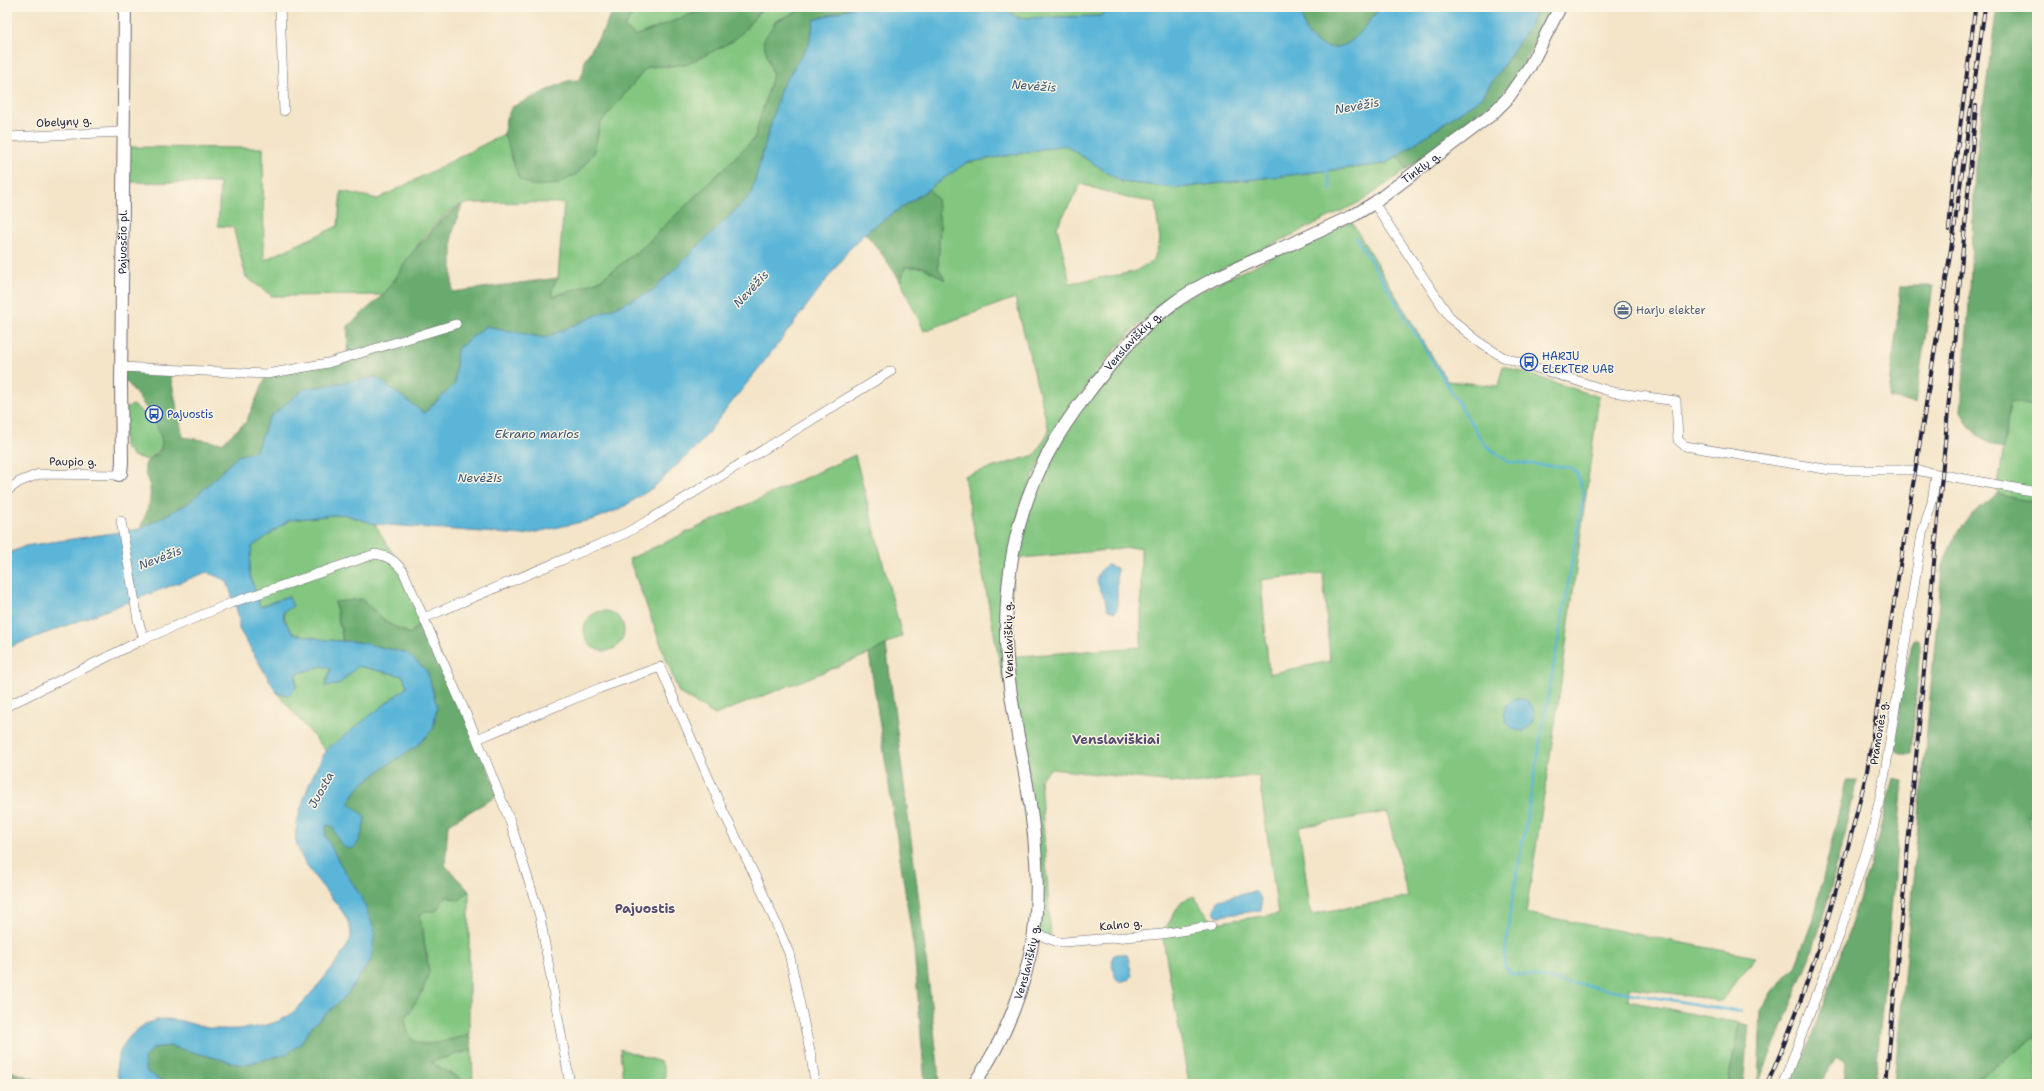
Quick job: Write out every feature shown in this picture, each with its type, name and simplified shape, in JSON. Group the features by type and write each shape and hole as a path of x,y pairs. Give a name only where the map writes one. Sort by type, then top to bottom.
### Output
{"main road":[{"name":"Pajuosčio pl.","path":"119,475 121,473 122,462 121,367 125,7"},
{"name":"Tinklų g.","path":"1232,271 1331,226 1374,203 1492,115 1507,99 1530,66 1560,7"},
{"name":"Venslaviškių g.","path":"974,1084 987,1065 1004,1032 1024,977 1034,933 1036,890 1028,789 1011,696 1006,638 1008,586 1015,536 1021,514 1048,453 1073,412 1096,382 1143,328 1170,305 1192,291 1232,271"}],"street":[{"path":"280,7 284,111"},
{"name":"Obelynų g.","path":"7,137 123,132"},
{"path":"1374,203 1452,319 1483,345 1503,357 1612,392 1676,401 1678,440 1685,446 1831,470 1906,470 2037,492"},
{"path":"121,367 267,374 328,363 456,324"},
{"path":"424,618 626,533 651,520 891,371"},
{"name":"Paupio g.","path":"7,491 19,482 39,474 119,475"},
{"name":"Pramonės g.","path":"1782,1084 1839,936 1872,834 1885,773 1922,534 1932,502 1936,475"},
{"path":"121,521 138,620 144,639"},
{"path":"7,706 144,639 231,603 374,554 387,556 403,571 477,739 510,821 540,917 570,1084"},
{"path":"477,739 600,688 660,667 722,809 757,880 789,953 814,1076"},
{"name":"Kalno g.","path":"1034,933 1058,942 1064,942 1162,934 1211,926"}],"green space":[{"path":"623,7 639,7 624,27 635,36 710,7 767,7 758,13 743,32 733,41 686,65 647,67 600,124 594,153 577,174 558,184 533,186 519,179 504,134 506,118 512,107 567,81 579,80 583,73 585,59 604,29 609,17"},
{"path":"639,7 710,7 635,36 624,27"},
{"path":"767,7 809,7 776,21 764,41 773,75 754,139 642,248 599,281 552,297 552,288 558,277 564,203 492,203 460,205 448,213 427,234 383,295 272,296 246,277 233,227 218,226 220,183 123,182 123,147 263,148 264,260 338,226 341,191 378,199 504,134 519,179 594,153 600,124 647,67 686,65 743,32 758,13"},
{"path":"809,7 854,7 814,20 810,42 781,88 751,195 652,291 545,338 486,326 457,349 455,384 424,413 375,377 269,418 256,451 238,456 189,503 140,529 148,509 150,499 150,488 145,466 149,459 159,452 162,446 161,437 152,417 145,407 128,383 121,380 121,367 169,369 183,437 222,443 246,422 267,374 347,357 348,326 383,295 393,283 407,259 439,222 462,204 452,235 452,292 558,278 552,288 553,297 599,281 642,248 754,139 773,75 763,41 776,21"},
{"path":"1003,7 1108,7 1102,16 1018,18"},
{"path":"1300,7 1381,7 1350,42 1338,47 1326,47 1314,41 1306,31"},
{"path":"1536,7 1554,7 1525,62 1503,93 1478,117 1450,139 1407,169 1397,156 1482,97 1531,24"},
{"path":"1997,7 2037,7 2037,407 2010,401 2003,449 1989,443 1978,435 1968,424 1961,411 1970,290 1975,166"},
{"path":"1065,145 1122,182 1178,188 1385,164 1397,156 1407,169 1364,200 1193,283 1163,304 1134,329 1110,355 1058,425 1020,504 1003,680 964,476 1035,455 1049,431 1015,298 924,331 901,282 904,267 923,267 944,279 938,268 940,226 937,199 929,189 966,163","holes":["1081,184 1127,198 1155,202 1160,240 1154,260 1134,272 1070,283 1057,227"]},
{"path":"929,189 937,199 940,226 938,267 945,280 923,267 905,267 901,282 880,251 865,233"},
{"path":"1351,221 1447,381 1498,386 1503,366 1599,397 1559,697 1526,913 1756,957 1721,1001 1629,987 1628,1001 1739,1023 1728,1084 1189,1084 1162,934 1182,901 1194,896 1213,923 1278,914 1259,775 1192,784 1051,769 1040,778 1051,939 1034,933 1036,890 1007,657 1141,647 1141,547 1011,559 1015,536 1073,412 1170,305","holes":["1323,573 1330,661 1269,674 1261,580","1387,812 1408,897 1311,914 1299,827"]},
{"path":"1901,286 1933,286 1915,404 1889,397"},
{"path":"2010,401 2037,407 2037,503 1997,494"},
{"path":"133,405 149,417 160,430 163,437 162,444 157,452 148,460 133,456 124,446 124,409"},
{"path":"855,455 902,636 869,654 715,715 679,693 629,559"},
{"path":"1997,494 2037,503 2037,740 2033,796 2028,820 2037,840 2037,1036 1970,1084 1894,1084 1942,568 1955,535 1971,515"},
{"path":"343,514 375,524 403,571 424,618 410,634 389,624 361,599 335,603 343,641 326,640 294,634 287,624 284,616 289,596 260,607 249,571 252,547 289,520"},
{"path":"361,599 389,624 410,634 424,618 499,795 448,824 445,865 469,891 460,900 446,897 436,911 425,911 420,915 429,972 423,990 405,1019 409,1034 413,1040 420,1043 436,1043 469,1034 472,1050 430,1062 464,1081 462,1084 166,1084 146,1072 144,1059 153,1048 170,1046 242,1065 300,1044 312,1026 346,996 371,960 375,931 325,835 327,825 332,825 341,844 365,817 349,803 350,799 361,785 390,763 417,746 433,729 437,706 427,671 358,642 343,641 335,602"},
{"path":"604,611 612,613 618,617 622,623 624,631 622,639 618,645 612,649 604,651 596,649 590,645 586,639 584,631 586,623 590,617 596,613"},
{"path":"1915,639 1919,640 1920,646 1911,754 1899,754 1895,747 1899,707 1904,674 1911,647"},
{"path":"886,645 923,932 940,1084 925,1084 914,950 869,654"},
{"path":"322,666 331,668 325,685 338,685 358,666 403,676 407,687 326,751 277,693 289,695 296,688 296,674"},
{"path":"2037,740 2037,840 2028,820 2033,796"},
{"path":"1893,779 1903,781 1875,1084 1844,1084 1846,1063 1836,1058 1820,1084 1790,1084 1806,1051 1839,961 1874,853"},
{"path":"1846,781 1857,781 1829,896 1811,956 1758,1084 1761,1011 1772,991 1795,967 1814,917"},
{"path":"469,891 469,1034 436,1043 420,1043 413,1040 409,1034 405,1019 423,990 428,957 423,943 424,930 420,924 420,915 424,911 436,911 446,897 460,900"},
{"path":"1739,1023 1749,1025 1743,1084 1728,1084"},
{"path":"2037,1036 2037,1084 1970,1084"},
{"path":"620,1049 661,1062 665,1076 662,1084 625,1084 623,1081"},
{"path":"472,1050 473,1084 462,1084 464,1081 430,1062"},
{"path":"7,1070 48,1084 7,1084"}],"water":[{"name":"Ekrano marios","path":"854,7 1003,7 1018,18 1101,16 1108,7 1300,7 1306,31 1310,37 1320,45 1326,47 1338,47 1354,39 1381,7 1536,7 1531,24 1482,97 1385,164 1178,188 1122,182 1065,145 966,163 865,233 848,251 784,336 699,444 654,487 620,509 595,519 523,535 375,524 343,514 289,520 252,547 249,571 260,607 288,596 293,606 283,612 284,620 294,634 326,640 358,642 407,653 427,671 437,706 433,729 417,746 390,763 361,785 350,799 349,803 365,817 360,838 354,848 345,848 337,838 332,826 327,825 325,835 339,862 362,898 375,931 371,960 346,996 312,1026 300,1044 287,1054 242,1065 170,1046 153,1048 144,1059 146,1071 166,1084 121,1084 117,1073 117,1062 120,1052 126,1041 134,1032 144,1025 165,1019 218,1029 251,1028 273,1023 283,1019 297,1009 315,989 343,953 351,937 349,925 341,910 315,877 300,854 296,839 298,819 305,795 315,771 327,750 407,687 403,676 358,666 338,685 325,686 331,669 322,666 296,674 296,688 289,695 277,693 239,629 239,617 227,581 207,572 7,648 7,554 25,546 140,529 189,503 238,456 256,451 269,418 304,389 376,377 424,413 455,384 457,349 486,326 545,338 652,291 751,195 781,88 810,42 814,20"},
{"path":"1107,565 1117,568 1117,610 1115,612 1108,610 1105,598 1097,582 1099,572"},
{"path":"1516,698 1524,699 1529,702 1534,713 1531,724 1523,731 1514,729 1505,719 1506,705"},
{"path":"1255,891 1261,899 1261,910 1220,916 1216,915 1214,909 1219,900"},
{"path":"1117,954 1126,954 1128,957 1132,976 1130,979 1119,982 1115,977 1112,959 1113,956"}],"waterway":[{"path":"1327,171 1331,190"},
{"path":"1356,237 1484,444 1508,462 1570,467 1577,473 1584,494 1510,913 1504,966 1511,973 1741,1012"}],"railway":[{"path":"1767,1084 1780,1055 1819,947 1845,860 1867,771 1954,230 1985,7"},
{"path":"1949,230 1953,182 1975,10"},
{"path":"1886,1084 1976,106"}],"place":[{"name":"Harju elekter","path":"1623,310"},
{"name":"HARJU ELEKTER UAB","path":"1529,362"},
{"name":"Pajuostis","path":"154,414"}],"district":[{"name":"Venslaviškiai","path":"1116,739"},
{"name":"Pajuostis","path":"645,908"}],"water label":[{"name":"Nevėžis","path":"1034,86"},
{"name":"Nevėžis","path":"1357,106"},
{"name":"Nevėžis","path":"751,289"},
{"name":"Nevėžis","path":"480,478"},
{"name":"Nevėžis","path":"160,558"},
{"name":"Juosta","path":"321,790"}]}
